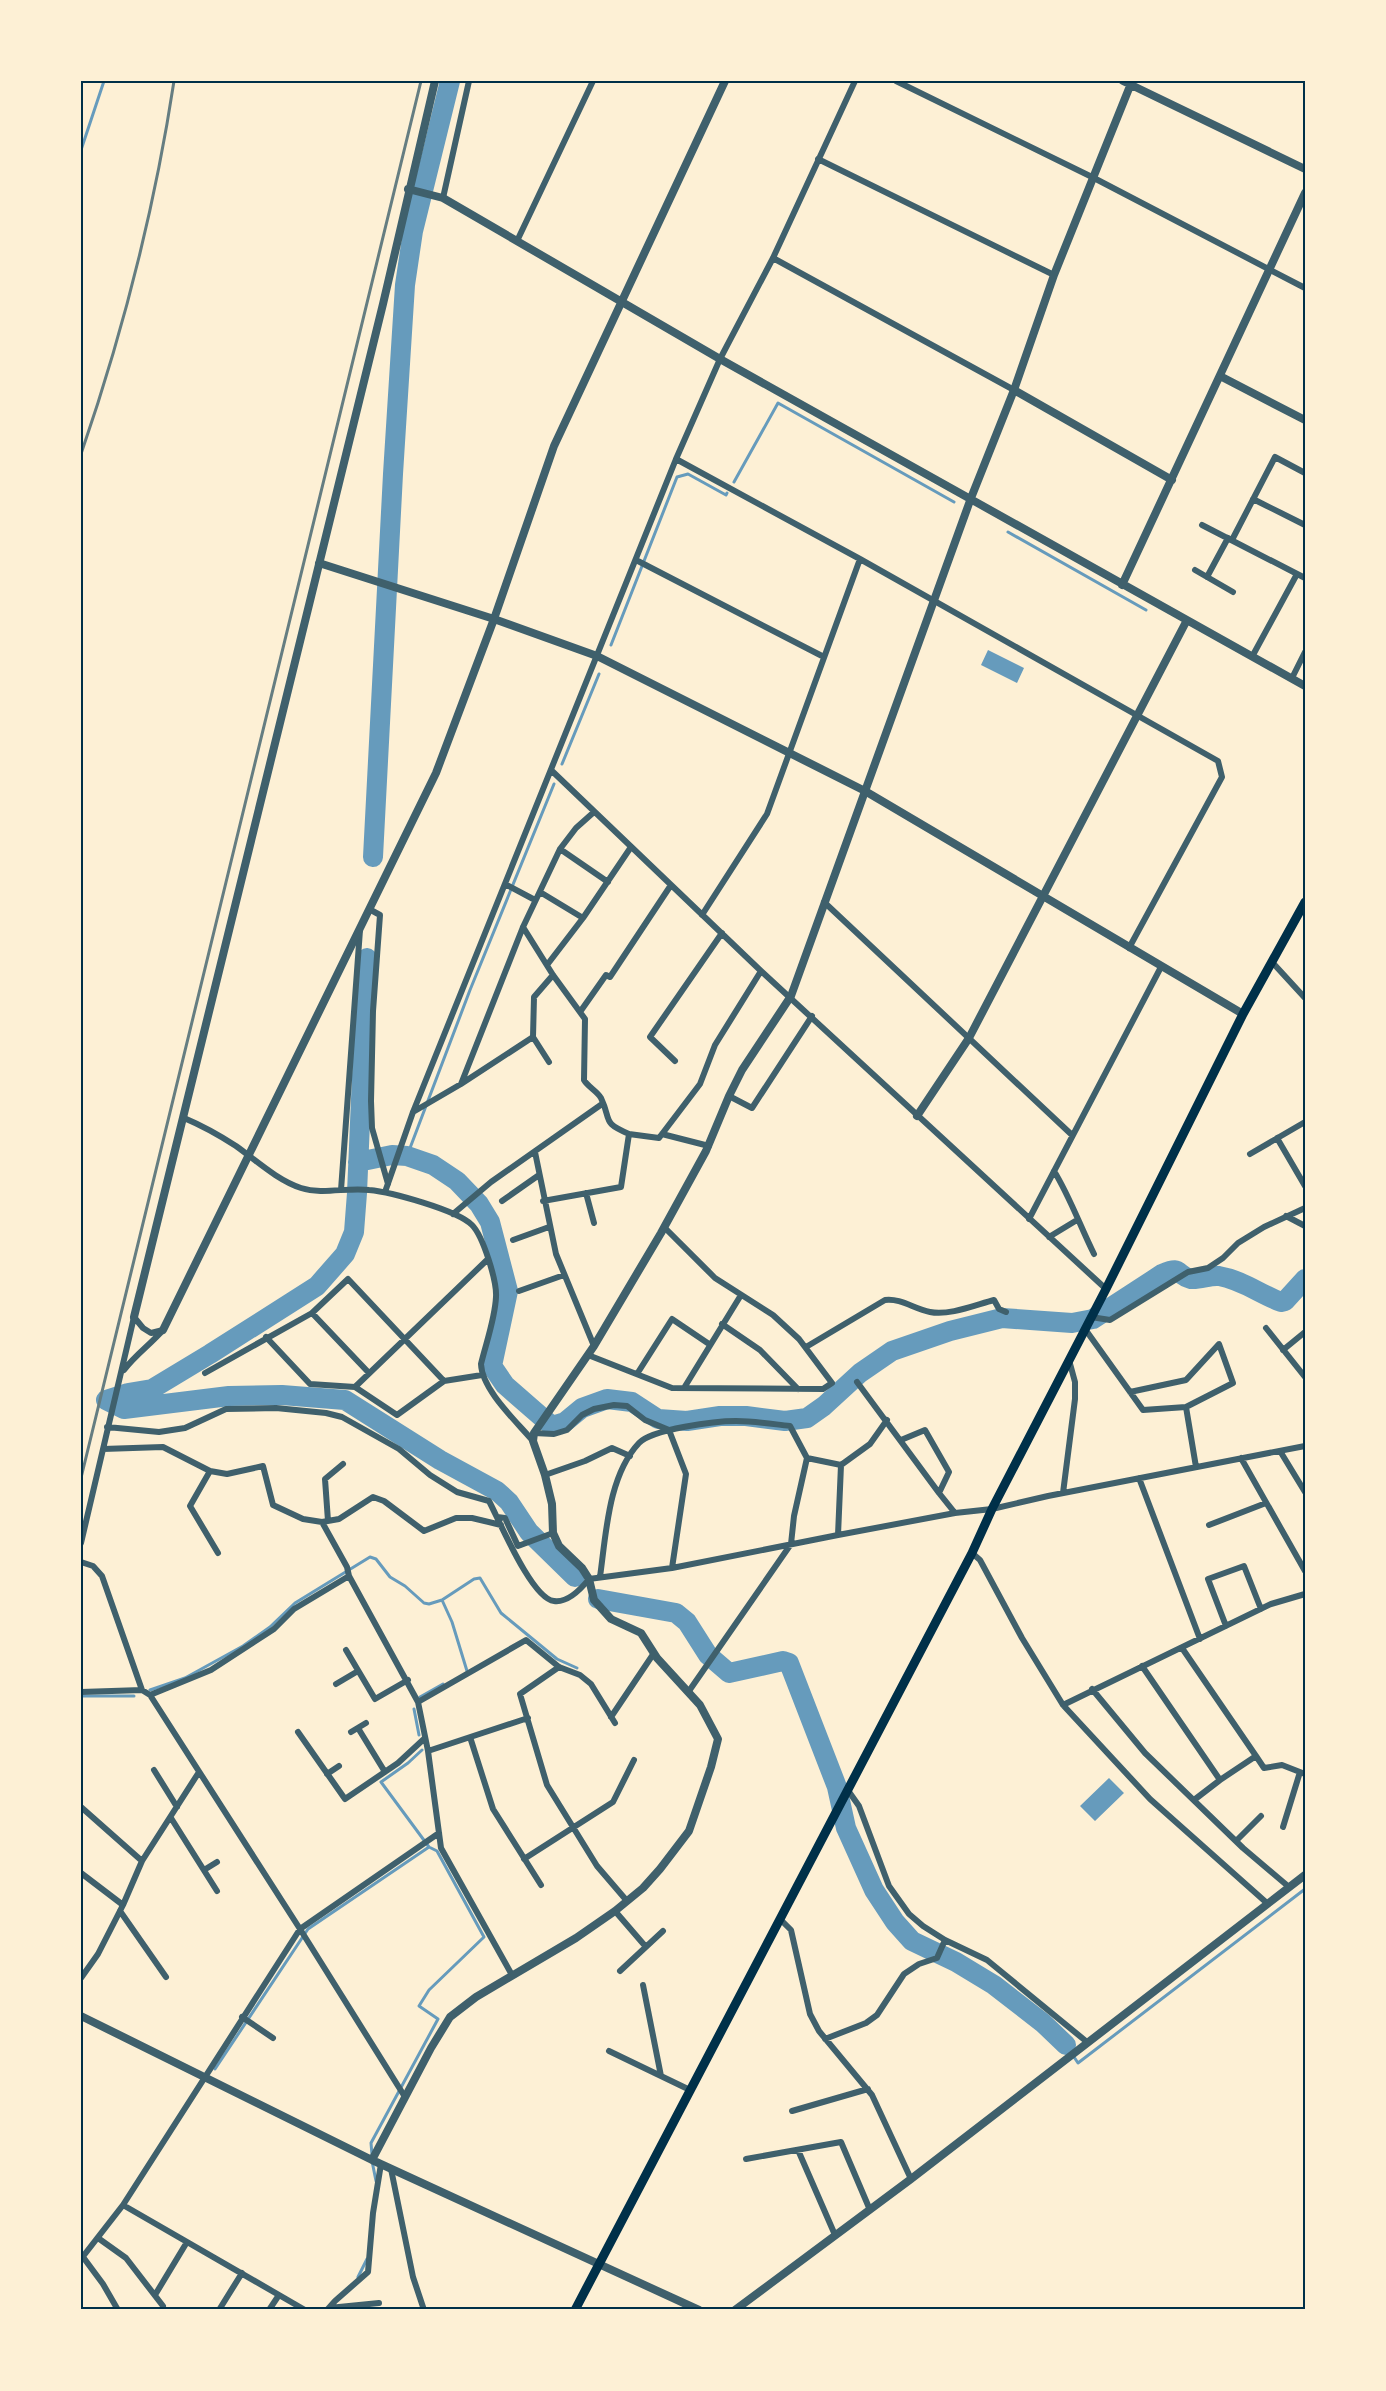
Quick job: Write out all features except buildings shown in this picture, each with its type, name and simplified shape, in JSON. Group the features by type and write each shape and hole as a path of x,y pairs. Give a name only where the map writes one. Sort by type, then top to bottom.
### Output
{"main road":[{"path":"575,2310 972,1553 992,1509 1106,1289 1243,1014 1305,902"}],"street":[{"path":"81,1543 107,1427 381,315 435,81"},
{"path":"443,198 469,81"},
{"path":"517,241 593,81"},
{"path":"121,1377 132,1360 163,1330 436,773 494,619 554,446 724,81"},
{"path":"385,1192 412,1112 676,459 720,359 773,258 855,81"},
{"path":"896,81 1092,177 1305,288"},
{"path":"535,1433 594,1346 664,1227 708,1146 742,1070 791,996 971,498 1014,390 1053,275 1128,82 1305,169"},
{"path":"818,159 1053,275"},
{"path":"411,189 443,198 720,359 1305,686"},
{"path":"1122,585 1305,193"},
{"path":"773,258 1014,390 1172,480"},
{"path":"1220,376 1305,420"},
{"path":"1207,577 1275,458 1305,473"},
{"path":"676,459 860,559 1218,762 1222,777 1129,948"},
{"path":"1253,499 1305,525"},
{"path":"1202,525 1305,578"},
{"path":"702,915 767,814 860,559"},
{"path":"636,560 824,657"},
{"path":"319,563 494,619 597,656 865,791 1243,1014"},
{"path":"1195,570 1233,592"},
{"path":"1253,656 1297,574"},
{"path":"917,1116 969,1038 1187,620"},
{"path":"1292,678 1305,652"},
{"path":"551,770 761,971 791,996 917,1116 1106,1289"},
{"path":"461,1084 524,927 560,849 576,828 594,812"},
{"path":"547,965 583,918 631,847"},
{"path":"560,849 608,882"},
{"path":"506,884 536,900"},
{"path":"580,1012 606,975 610,977 671,885"},
{"path":"540,892 583,918"},
{"path":"824,903 1072,1135"},
{"path":"369,909 380,915 373,1011 371,1101 374,1134 388,1185"},
{"path":"344,1190 360,926"},
{"path":"524,927 553,975 585,1019 584,1080 600,1096 607,1120 612,1127 629,1134 659,1138 700,1084 715,1045 761,971"},
{"path":"675,1061 650,1037 722,933"},
{"path":"1272,962 1305,998"},
{"path":"1029,1219 1161,967"},
{"path":"549,1062 534,1037 534,997 553,975"},
{"path":"729,1096 752,1108 812,1016"},
{"path":"412,1112 461,1084 534,1037"},
{"path":"453,1214 477,1194 602,1104"},
{"path":"184,1118 209,1129 288,1183 296,1186 323,1191 368,1189 385,1192 462,1217 474,1226 488,1259 496,1297 481,1364 482,1375 488,1387 535,1433 552,1503 553,1533 559,1546 582,1568 589,1579 594,1600 611,1619 641,1633 654,1653 689,1691 700,1705 718,1739 689,1831 660,1869 615,1911 576,1938 476,1997 450,2017 402,2092 372,2160"},
{"path":"1250,1154 1305,1122"},
{"path":"543,1201 621,1187 629,1134"},
{"path":"662,1134 708,1146"},
{"path":"1277,1138 1305,1186"},
{"path":"535,1152 543,1201 556,1254 594,1346"},
{"path":"1054,1171 1070,1198 1077,1220 1094,1254"},
{"path":"502,1201 539,1175"},
{"path":"586,1193 594,1223"},
{"path":"1091,1317 1110,1320 1184,1275 1208,1268 1223,1258 1238,1243 1305,1208"},
{"path":"1286,1216 1305,1226"},
{"path":"1049,1237 1077,1220"},
{"path":"513,1240 549,1227"},
{"path":"588,1355 672,1388 823,1389 832,1383 806,1347 773,1316 715,1278 664,1227"},
{"path":"355,1387 488,1259"},
{"path":"519,1291 564,1275"},
{"path":"205,1373 312,1313 348,1279 444,1382"},
{"path":"684,1388 741,1295"},
{"path":"806,1347 885,1300 894,1299 930,1312 942,1312 994,1300 999,1309 1006,1312"},
{"path":"312,1313 369,1373"},
{"path":"134,1317 143,1328 151,1333 163,1330"},
{"path":"637,1374 672,1319 709,1344"},
{"path":"722,1324 760,1350 798,1389"},
{"path":"1266,1328 1305,1377"},
{"path":"1085,1329 1130,1392 1143,1410 1186,1407 1233,1383 1219,1344 1186,1380 1130,1392"},
{"path":"1283,1350 1305,1332"},
{"path":"266,1337 310,1384 355,1387 397,1415 444,1382 482,1375"},
{"path":"1063,1493 1075,1399 1075,1382 1069,1360"},
{"path":"857,1382 955,1513"},
{"path":"535,1433 554,1434 567,1430 582,1415 594,1409 614,1405 627,1406 645,1420 669,1430 686,1474 672,1568"},
{"path":"1186,1407 1196,1467"},
{"path":"107,1427 159,1432 185,1428 226,1409 276,1408 326,1413 342,1417 399,1449 430,1475 458,1492 489,1501 528,1579 542,1595 553,1602 562,1601 576,1593 589,1579 672,1568 955,1513 992,1509 1305,1446"},
{"path":"807,1458 841,1465 870,1444 887,1420"},
{"path":"600,1577 609,1512 616,1483 640,1441 669,1430 735,1421 790,1426 807,1458 794,1516 792,1544 689,1691"},
{"path":"902,1440 925,1430 949,1472 939,1493"},
{"path":"103,1449 164,1447 210,1471 227,1474 263,1466 273,1505 303,1520 325,1522 339,1519 373,1497 384,1501 424,1532 456,1518 472,1518 501,1525"},
{"path":"545,1474 585,1461 612,1448 630,1456"},
{"path":"1280,1451 1305,1492"},
{"path":"1241,1458 1305,1571"},
{"path":"343,1464 325,1479 325,1522 418,1702 428,1751 441,1848 512,1976"},
{"path":"838,1535 841,1465"},
{"path":"210,1471 190,1506 218,1553"},
{"path":"1139,1478 1200,1639"},
{"path":"1209,1525 1266,1503"},
{"path":"497,1517 506,1518 518,1546 553,1533"},
{"path":"972,1553 980,1560 1022,1638 1063,1705 1150,1799 1268,1904"},
{"path":"81,1562 93,1566 102,1576 142,1690"},
{"path":"1226,1626 1208,1579 1244,1566 1261,1609"},
{"path":"150,1695 211,1670 274,1629 294,1609 349,1572"},
{"path":"1063,1705 1261,1609 1305,1594"},
{"path":"418,1702 526,1640 559,1666 580,1675 591,1684 613,1720 654,1653"},
{"path":"1182,1648 1264,1768 1282,1765 1303,1773 1283,1827"},
{"path":"345,1650 375,1699 408,1680"},
{"path":"559,1666 520,1694 548,1785 597,1866 627,1901"},
{"path":"1142,1666 1220,1780"},
{"path":"336,1684 358,1671"},
{"path":"1092,1689 1145,1753 1236,1841 1289,1887"},
{"path":"81,1692 142,1690 150,1695 402,2092"},
{"path":"428,1751 528,1718"},
{"path":"351,1732 366,1723"},
{"path":"358,1728 385,1772"},
{"path":"298,1732 345,1798 385,1772 425,1738"},
{"path":"470,1737 493,1809 541,1885"},
{"path":"1194,1800 1256,1756"},
{"path":"524,1859 613,1802 634,1760"},
{"path":"327,1774 339,1766"},
{"path":"154,1770 177,1807"},
{"path":"81,1978 98,1954 122,1908 142,1861 199,1772"},
{"path":"846,1792 859,1806 889,1886 909,1914 945,1940 987,1960 1087,2042"},
{"path":"81,1806 142,1861"},
{"path":"1236,1841 1261,1816"},
{"path":"171,1818 217,1891"},
{"path":"118,2310 82,2255 123,2205 242,2017 303,1933 439,1833"},
{"path":"204,1870 217,1862"},
{"path":"81,1873 122,1908 166,1977"},
{"path":"735,2310 870,2210 1305,1875"},
{"path":"615,1911 646,1947"},
{"path":"780,1918 791,1930 810,2014 825,2039 868,2089 910,2179"},
{"path":"620,1971 663,1931"},
{"path":"825,2039 855,2029 876,2015 904,1974 919,1964 937,1958 945,1940"},
{"path":"643,1985 661,2076"},
{"path":"81,2016 372,2160 699,2310"},
{"path":"242,2017 273,2038"},
{"path":"609,2051 690,2090"},
{"path":"792,2111 868,2089"},
{"path":"746,2159 841,2142 870,2210"},
{"path":"798,2150 835,2235"},
{"path":"328,2309 368,2272 373,2213 379,2188 381,2164"},
{"path":"391,2169 413,2277 424,2310"},
{"path":"123,2205 305,2310"},
{"path":"98,2238 126,2258 163,2306"},
{"path":"154,2295 187,2242"},
{"path":"219,2310 242,2273"},
{"path":"269,2310 279,2295"},
{"path":"328,2309 379,2303"}],"water":[{"path":"988,650 1024,668 1017,683 981,665"},
{"path":"1109,1778 1124,1793 1095,1821 1080,1806"}],"waterway":[{"path":"81,150 104,81"},
{"path":"373,857 405,285 413,231 450,81"},
{"path":"734,482 778,403 954,502"},
{"path":"611,645 677,477 688,474 726,495 727,493"},
{"path":"1008,532 1146,610"},
{"path":"562,764 599,674"},
{"path":"407,1156 470,990 554,784"},
{"path":"106,1400 152,1389 210,1354 317,1286 345,1254 354,1232 357,1193 367,958"},
{"path":"358,1162 392,1155 407,1156 433,1165 457,1181 479,1204 490,1222 508,1291 492,1366 505,1385 552,1426 565,1422 582,1408 607,1399 632,1402 658,1419 687,1421 720,1416 746,1416 785,1421 807,1418 824,1406 860,1373 892,1351 950,1331 1002,1318 1072,1323 1093,1319 1162,1274 1173,1270 1191,1279 1216,1276 1227,1278 1281,1302 1285,1301 1305,1279"},
{"path":"106,1400 124,1409 229,1396 282,1395 345,1400 440,1460 497,1491 509,1502 529,1532 575,1577"},
{"path":"150,1690 185,1678 243,1646 270,1627 295,1603 370,1557 376,1559 390,1577 405,1586 424,1603 429,1604 442,1600 474,1579 480,1578 501,1613 557,1659 577,1668"},
{"path":"598,1599 676,1613 687,1622 708,1655 729,1673 783,1661 789,1663 837,1787 846,1828 874,1890 895,1922 912,1941 956,1962 994,1985 1043,2023 1066,2045"},
{"path":"442,1600 452,1622 467,1671"},
{"path":"420,1697 443,1684"},
{"path":"81,1696 134,1696"},
{"path":"414,1709 419,1735"},
{"path":"372,2155 371,2143 438,2019 419,2006 429,1990 484,1937 437,1851 429,1847 381,1782 422,1750"},
{"path":"215,2069 308,1929 429,1847"},
{"path":"1066,2045 1078,2063 1305,1889"},
{"path":"372,2161 376,2181"},
{"path":"358,2277 367,2259"}],"railway":[{"path":"81,454 136,270 157,175 174,81"},
{"path":"81,1478 421,81"}]}
